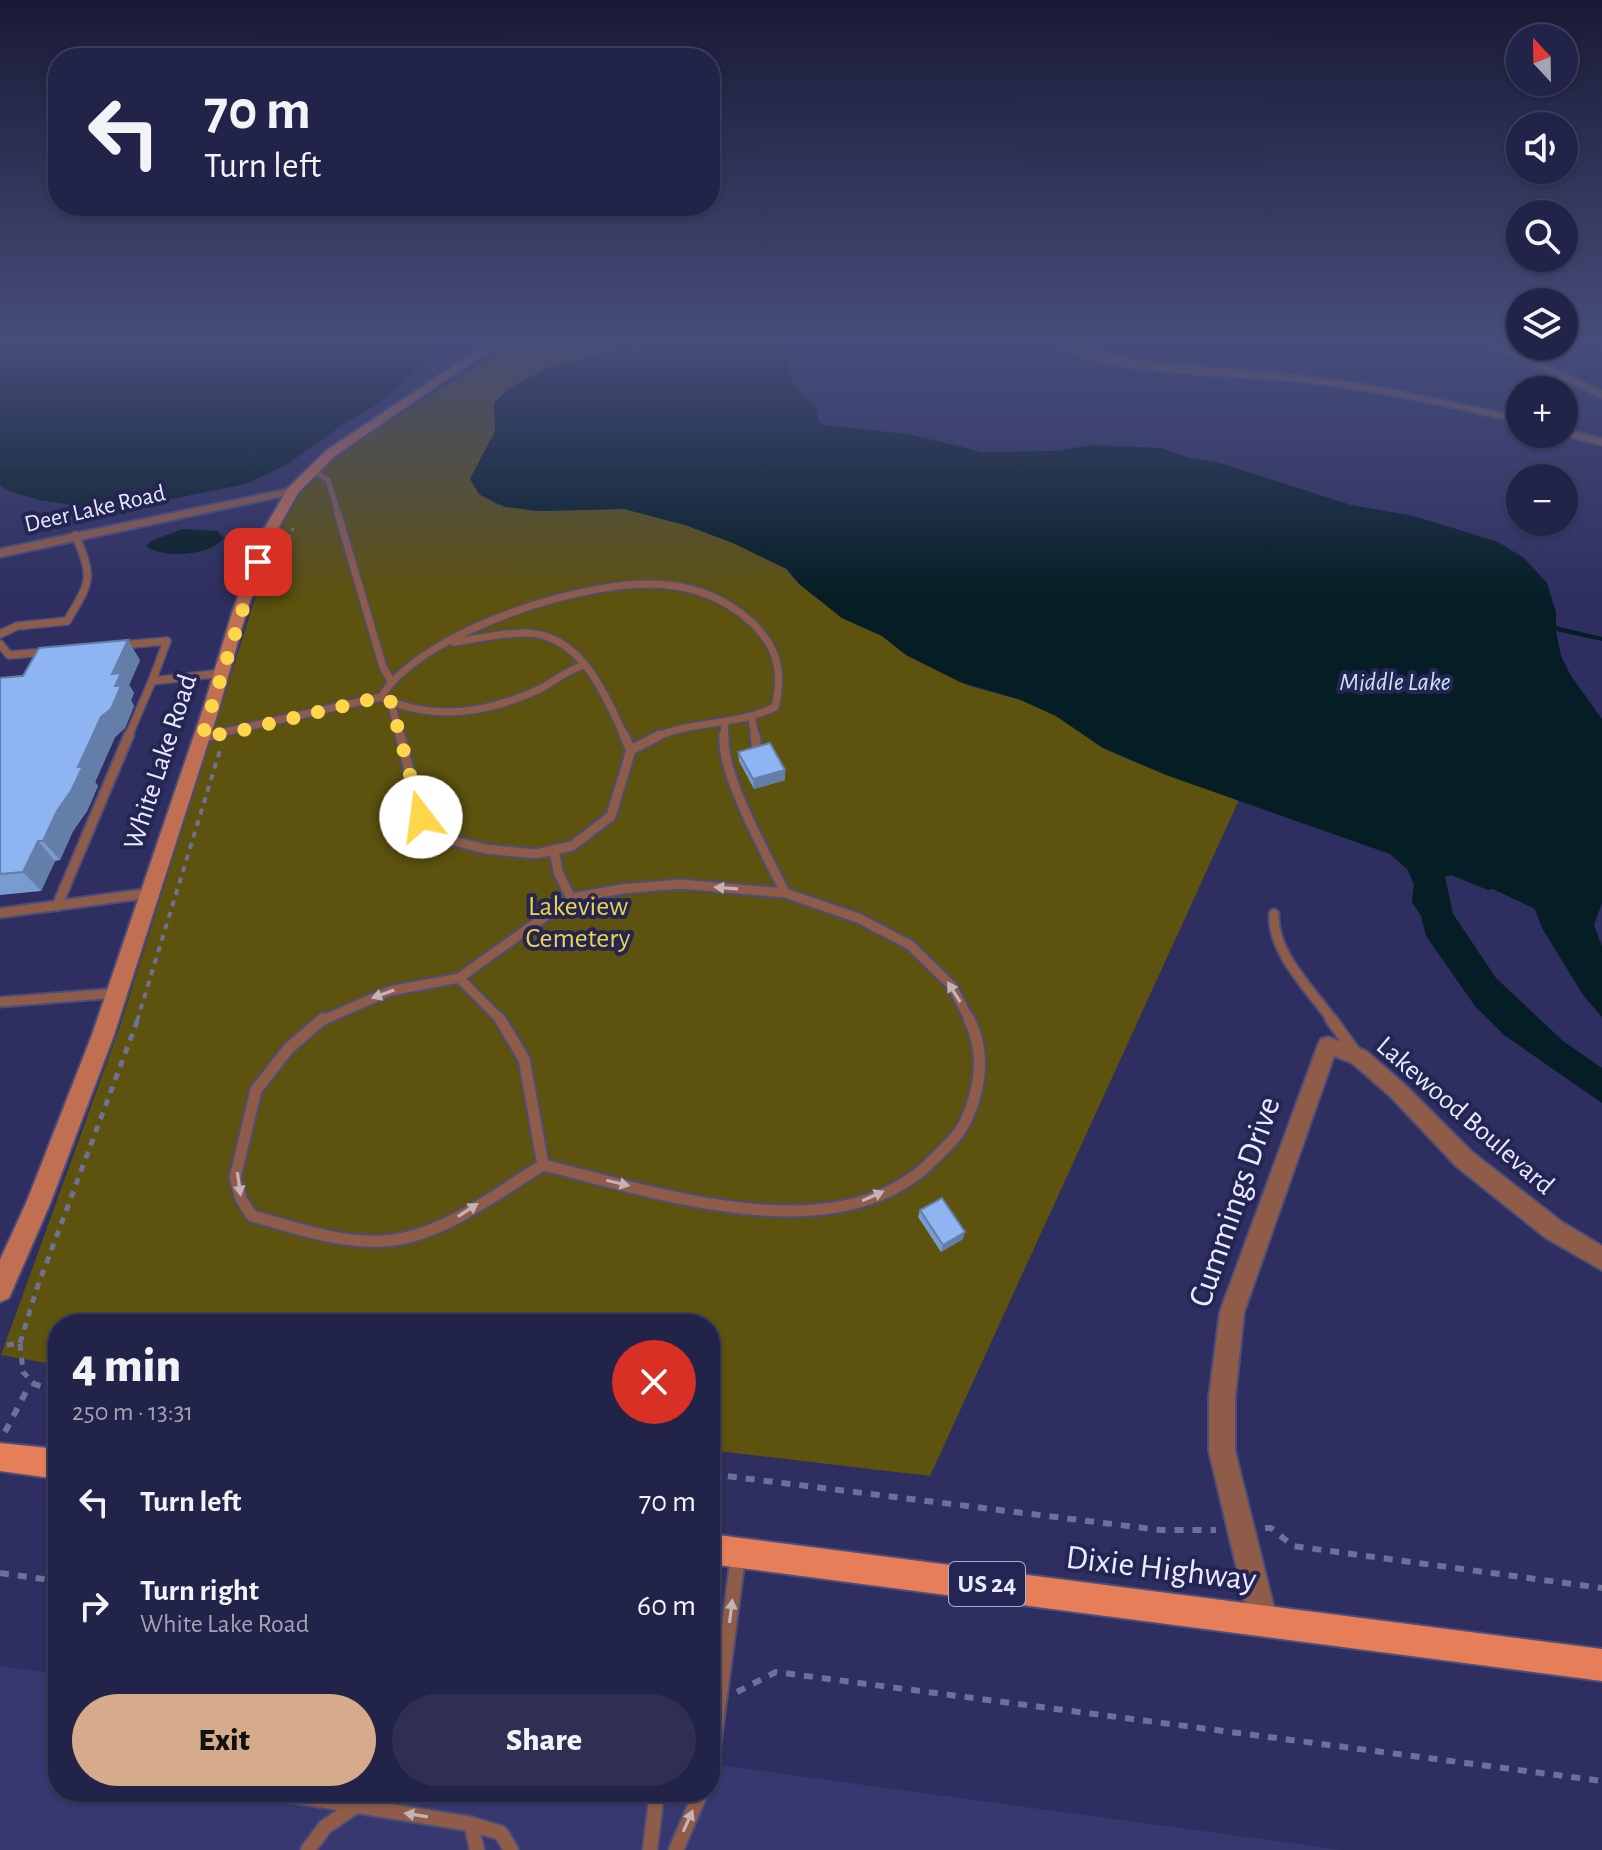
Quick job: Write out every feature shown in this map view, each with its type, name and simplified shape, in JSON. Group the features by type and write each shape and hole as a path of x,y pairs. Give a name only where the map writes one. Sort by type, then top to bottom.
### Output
{"main road":[{"path":"0,1457 48,1463"},
{"name":"Dixie Highway","path":"724,1550 1602,1665"}],"street":[{"name":"White Lake Road","path":"0,1289 38,1204 117,993 267,536 293,491 312,470 363,428"},
{"path":"1578,436 1602,442"},
{"name":"Deer Lake Road","path":"0,553 293,491"},
{"name":"Lakewood Boulevard","path":"1328,1045 1359,1057 1397,1090 1464,1159 1554,1230 1602,1259"},
{"name":"Cummings Drive","path":"1263,1620 1222,1451 1226,1343 1232,1312 1328,1045"}],"lane":[{"path":"312,470 328,480 340,513 353,571 383,667 390,679"},
{"path":"0,634 17,626 67,621 84,593 90,570 75,535"},
{"path":"381,697 390,679 443,644 535,604 588,590 639,584 688,588 722,600 752,621 775,649 783,678 775,707 752,719 700,723 655,737 631,750"},
{"path":"391,702 421,817 446,839 486,849 535,854 572,846 611,816 631,750 592,675 575,651 556,638 532,633 443,644"},
{"path":"57,906 167,641 104,647"},
{"path":"0,644 9,655 56,651"},
{"path":"202,737 381,697 405,709 456,712 508,703 551,684 564,670 584,665"},
{"path":"152,681 222,673"},
{"path":"752,719 757,751"},
{"path":"725,723 723,746 734,783 785,893"},
{"path":"554,850 558,872 571,898"},
{"path":"680,884 785,893 858,918 910,945 952,986 979,1039 978,1092 962,1130 917,1176 848,1207 765,1212 686,1199 543,1165 456,1218 397,1240 353,1238 297,1228 252,1216 241,1199 235,1178 256,1090 289,1048 324,1018 390,991 459,978 571,898 622,889 680,884"},
{"path":"0,913 150,893"},
{"path":"1274,914 1273,930 1279,946 1359,1057"},
{"path":"459,978 505,1023 528,1068 535,1136 543,1165"},
{"path":"1,1004 117,993"},
{"path":"720,1704 724,1550"},
{"path":"331,1802 471,1824 501,1833 511,1850"},
{"path":"650,1850 656,1802"},
{"path":"676,1850 697,1802"},
{"path":"308,1850 325,1827 356,1806"},
{"path":"471,1824 477,1850"}],"path":[{"path":"268,590 295,524"},
{"path":"48,1390 30,1384 21,1372 20,1343 30,1304 95,1140 148,989 224,734"},
{"path":"7,1345 20,1343"},
{"path":"0,1440 30,1384"},
{"path":"720,1475 1145,1528 1194,1531"},
{"path":"1271,1528 1293,1546 1602,1588"},
{"path":"0,1573 48,1580"},
{"path":"722,1690 739,1692 776,1672 1602,1781"}],"shaded area":[{"path":"0,1666 48,1673 48,1802 720,1802 720,1765 1341,1850 0,1850"}],"green space":[{"name":"Lakeview Cemetery","path":"379,428 582,428 479,494 496,504 533,511 624,509 685,525 733,543 786,569 842,618 882,636 906,655 969,686 1021,700 1056,716 1103,748 1130,760 1239,800 930,1476 720,1451 720,1314 48,1314 48,1363 1,1355 120,1026 270,551 301,492 328,461"}],"water":[{"path":"0,428 338,428 286,465 246,484 111,511 39,500 0,485"},
{"name":"Middle Lake","path":"495,428 855,428 908,434 982,452 1055,451 1092,445 1161,448 1189,458 1220,463 1351,505 1414,516 1498,542 1524,558 1547,583 1556,612 1556,626 1602,637 1602,641 1556,631 1561,656 1571,676 1602,719 1602,903 1594,925 1602,946 1602,1017 1583,995 1542,928 1535,909 1493,889 1488,890 1451,875 1445,877 1453,914 1496,978 1563,1041 1602,1068 1602,1103 1504,1035 1475,1006 1426,936 1421,916 1412,902 1414,884 1407,869 1390,854 1166,775 1103,748 1056,716 1021,700 960,682 906,655 882,636 842,618 799,584 787,569 733,543 685,525 624,509 541,511 505,507 479,494 470,479"},
{"path":"183,529 217,531 224,538 208,549 186,554 164,553 146,546 153,540"}],"building":[{"path":"128,640 112,674 121,673 115,686 121,686 111,709 101,717 78,767 83,766 71,791 57,811 43,841 38,841 23,872 0,874 0,678 23,676 39,648"},
{"path":"770,743 785,770 753,779 738,752"},
{"path":"942,1198 965,1232 943,1245 920,1210"}],"route":[{"path":"258,562 239,613 202,737 381,697 391,702 421,817"}]}
